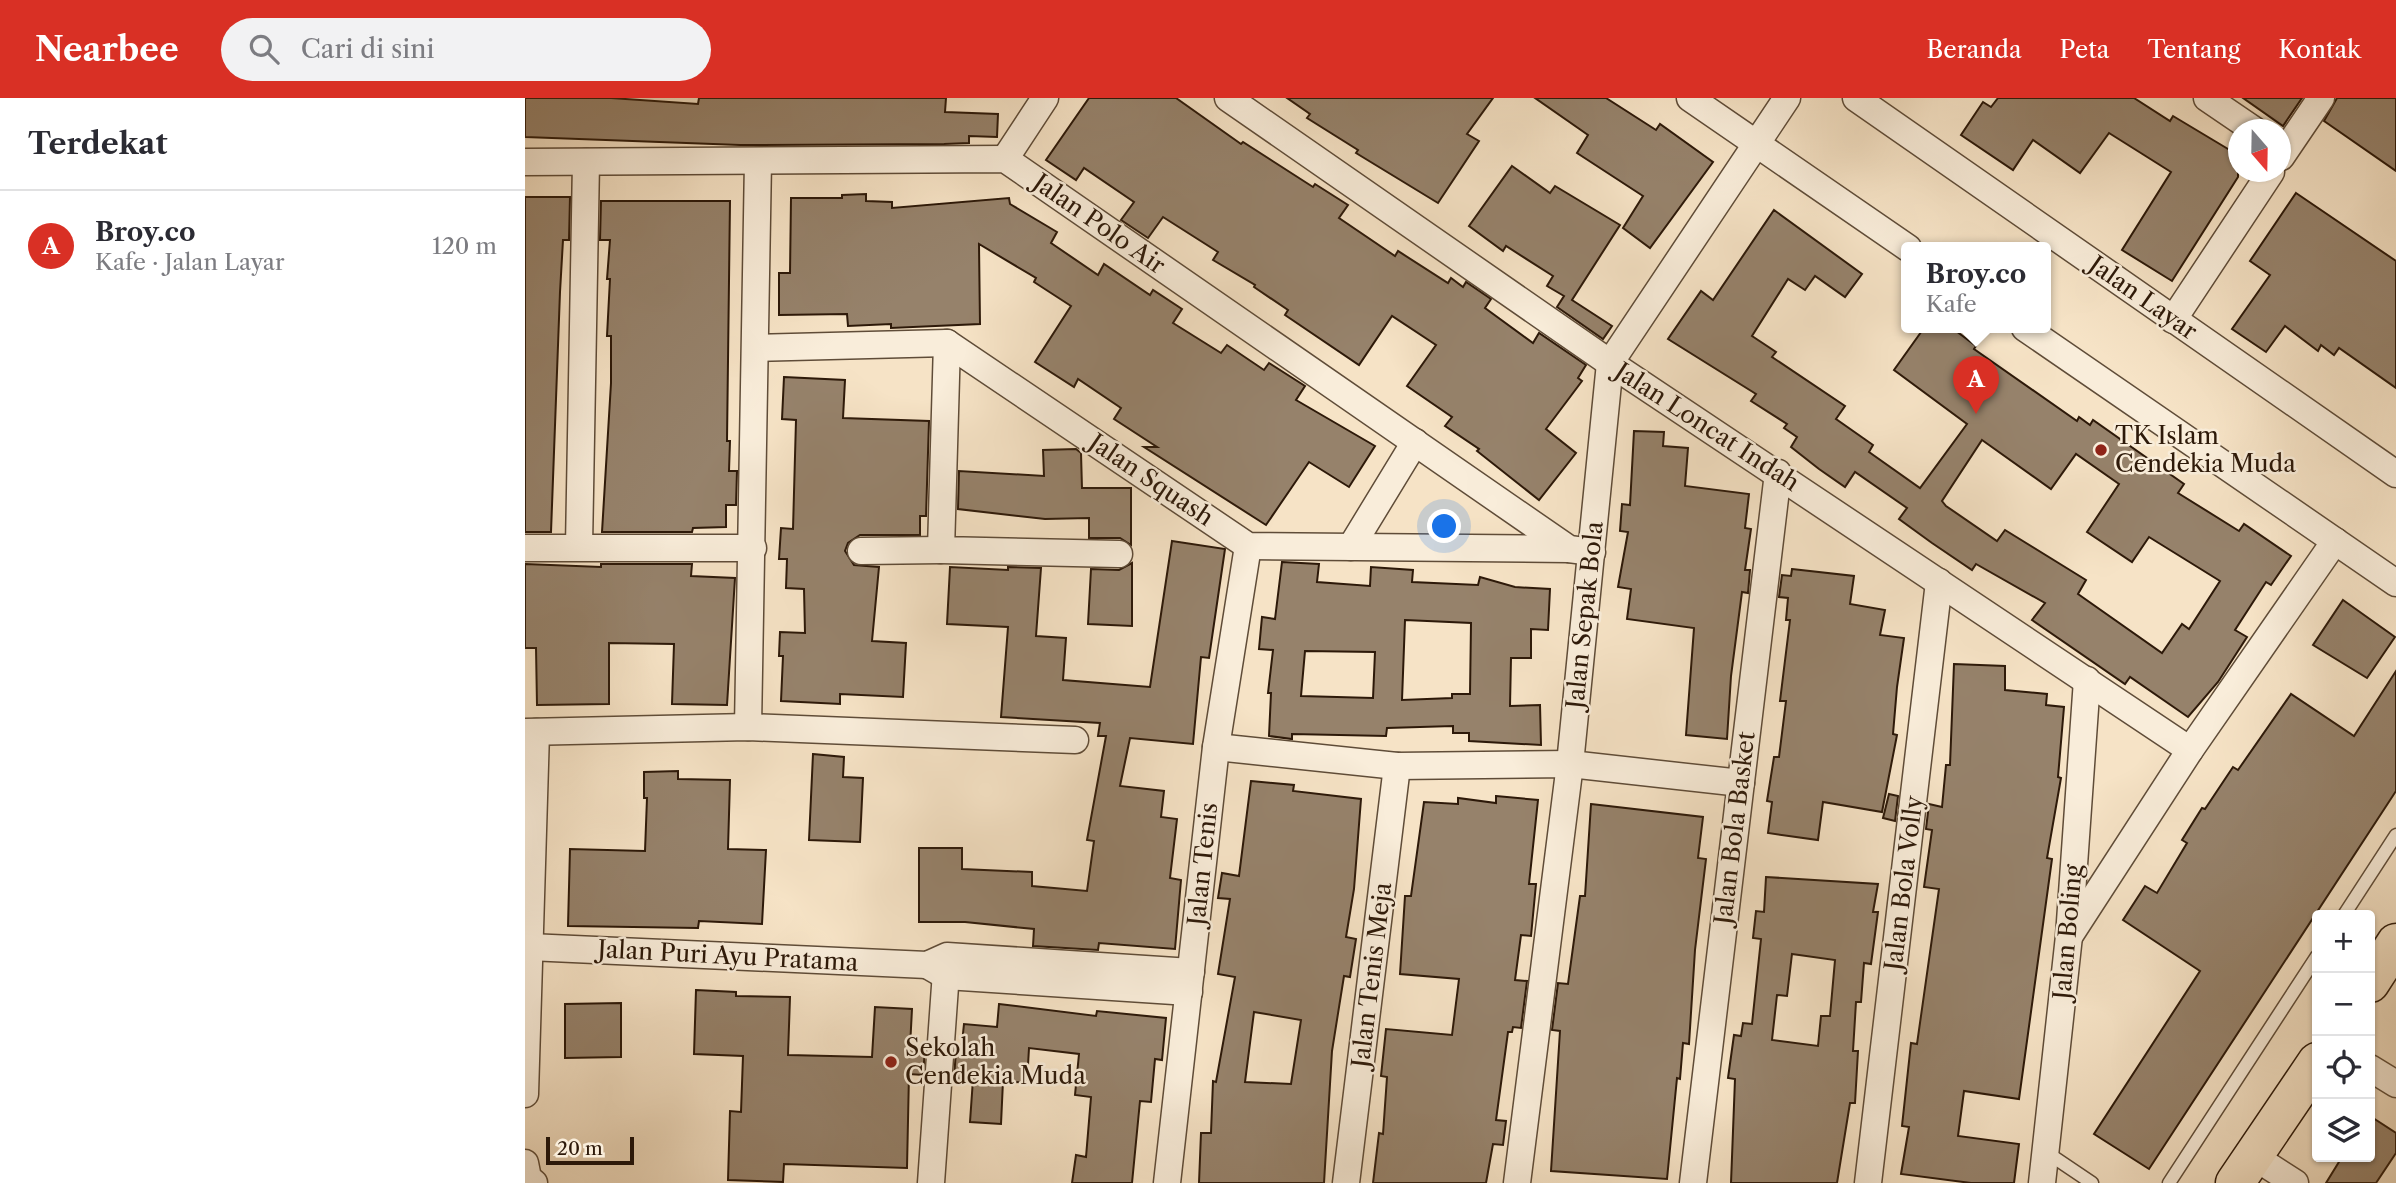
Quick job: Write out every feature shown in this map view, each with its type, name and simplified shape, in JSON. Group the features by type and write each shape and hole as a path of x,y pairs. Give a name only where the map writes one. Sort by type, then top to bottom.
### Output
{"main road":[{"path":"2375,975 2396,943"},
{"path":"2244,1169 2312,1069"}],"street":[{"path":"1021,98 1021,130"},
{"path":"1005,159 1021,130 1045,98"},
{"name":"Jalan Loncat Indah","path":"1228,98 1610,363 2190,750"},
{"path":"1690,98 1901,243"},
{"name":"Jalan Sepak Bola","path":"1517,1183 1570,764 1580,550 1610,363 1787,98"},
{"name":"Jalan Layar","path":"1856,98 2396,474"},
{"path":"2207,98 2238,119"},
{"path":"2291,141 2322,98"},
{"name":"Jalan Polo Air","path":"525,162 1005,159 1415,442 1580,550"},
{"path":"748,727 758,161"},
{"path":"579,546 586,162"},
{"path":"2173,320 2263,182"},
{"path":"2032,333 2396,583"},
{"path":"756,348 947,343 941,550"},
{"name":"Jalan Squash","path":"947,343 1248,546"},
{"path":"1351,547 1415,442"},
{"name":"Jalan Bola Basket","path":"1693,1183 1778,473"},
{"path":"2069,936 2190,750 2335,541"},
{"path":"1248,546 1580,550"},
{"name":"Jalan Tenis","path":"1167,1183 1216,747 1248,546"},
{"path":"525,548 753,548"},
{"path":"861,551 1119,554"},
{"name":"Jalan Bola Volly","path":"1868,1183 1939,582"},
{"name":"Jalan Boling","path":"2042,1183 2069,936 2087,680"},
{"path":"525,1094 531,732 748,727 1075,740"},
{"path":"1216,747 1397,766 1570,764 1741,783"},
{"name":"Jalan Tenis Meja","path":"1346,1183 1397,766"},
{"name":"Jalan Puri Ayu Pratama","path":"529,947 940,966 1190,982"},
{"path":"930,1183 940,966"},
{"path":"2375,1071 2396,1084"},
{"path":"525,1163 528,1178 534,1183"},
{"path":"2244,1169 2295,1183"}],"lane":[{"path":"2347,910 2396,835"},
{"path":"2169,1183 2312,964"},
{"path":"2045,1152 2092,1183"}],"building":[{"path":"525,98 611,98 698,104 699,98 946,98 945,112 998,114 997,137 969,136 969,143 944,144 740,145 525,137"},
{"path":"1089,98 1176,98 1241,144 1243,142 1313,187 1315,184 1348,205 1339,218 1395,256 1398,251 1448,283 1451,278 1463,287 1466,282 1491,299 1485,308 1533,343 1539,333 1586,365 1578,378 1582,381 1546,429 1576,453 1539,500 1477,451 1479,449 1445,426 1452,417 1407,386 1436,345 1392,316 1359,365 1285,315 1288,310 1254,287 1255,285 1213,260 1218,252 1163,217 1148,238 1121,220 1134,202 1084,168 1076,180 1046,160"},
{"path":"1287,98 1493,98 1467,134 1479,141 1438,203 1356,153 1358,150 1307,118 1310,114"},
{"path":"1535,98 1606,98 1656,130 1660,124 1713,162 1650,248 1623,228 1643,196 1577,153 1588,135"},
{"path":"1998,98 2134,98 2170,121 2173,116 2228,149 2228,182 2235,182 2172,281 2122,250 2171,172 2109,133 2080,173 2033,140 2013,170 1961,135 1983,102 1991,107"},
{"path":"2243,98 2302,98 2288,119 2273,119"},
{"path":"2337,98 2396,98 2396,171 2324,121"},
{"path":"1512,166 1550,193 1555,186 1620,225 1572,300 1612,326 1603,339 1557,307 1564,296 1547,286 1553,276 1506,246 1503,251 1469,226"},
{"path":"2296,193 2396,261 2396,388 2339,348 2334,355 2321,345 2318,351 2285,326 2266,352 2232,329 2270,275 2250,261"},
{"path":"866,194 866,201 892,202 892,208 1009,198 1010,204 1057,232 1051,243 1098,275 1104,264 1150,295 1153,290 1182,309 1173,323 1221,353 1227,345 1264,370 1269,363 1305,386 1296,400 1375,446 1349,487 1309,462 1266,525 1144,447 1157,447 1114,419 1121,408 1078,379 1074,387 1035,362 1071,306 1034,282 1036,278 979,244 980,324 891,328 891,324 848,326 847,314 779,315 779,273 790,273 791,198 842,198 842,195"},
{"path":"525,197 570,197 569,240 563,240 560,292 551,532 525,532"},
{"path":"601,201 730,201 727,441 730,441 729,471 737,471 736,505 726,505 726,527 693,528 692,532 602,532 611,383 611,336 607,336 610,240 600,240"},
{"path":"1774,210 1862,274 1845,297 1815,276 1805,290 1788,279 1752,336 1776,352 1772,357 1845,406 1836,419 1873,445 1869,452 1920,488 1967,424 1894,370 1920,333 1959,333 1976,346 1974,349 2077,421 2079,417 2090,425 2093,420 2184,484 2178,493 2239,531 2244,524 2291,556 2271,585 2266,582 2235,630 2247,637 2218,682 2188,717 2130,677 2125,684 2032,620 2045,603 1976,564 1972,570 1932,543 1899,519 1907,508 1855,472 1845,487 1819,469 1791,447 1797,437 1784,428 1787,424 1751,401 1756,394 1668,339 1701,291 1713,300","holes":["1982,440 2051,489 2076,454 2119,484 2087,532 2132,562 2149,537 2220,581 2189,629 2182,624 2162,653 2078,594 2086,580 2005,530 1997,541 1942,501"]},
{"path":"784,377 845,380 843,418 929,421 926,516 920,516 920,535 860,535 848,543 845,551 854,565 879,567 872,641 906,643 903,697 840,694 840,704 781,701 783,656 779,656 780,632 805,633 804,589 786,588 787,559 779,559 781,528 793,529 796,420 782,419"},
{"path":"1634,431 1664,432 1663,446 1688,448 1685,486 1749,494 1745,528 1751,529 1745,570 1750,570 1748,593 1742,592 1731,676 1727,739 1686,735 1694,628 1627,619 1631,589 1618,587 1628,532 1620,531 1622,504 1630,505"},
{"path":"1076,449 1081,453 1082,488 1131,488 1131,545 1120,538 1089,538 1089,518 1045,519 958,509 959,471 1044,476 1043,450"},
{"path":"1172,541 1225,549 1209,658 1201,657 1193,744 1130,738 1120,786 1164,791 1161,817 1177,819 1170,878 1181,880 1175,949 1099,943 1098,950 1033,946 1034,929 965,922 919,922 919,848 962,848 962,869 1032,872 1032,886 1087,891 1094,841 1087,840 1106,736 1098,736 1100,723 1001,717 1008,627 947,624 950,567 1008,570 1008,567 1041,568 1036,636 1066,638 1063,680 1150,687"},
{"path":"1282,562 1319,564 1317,582 1370,586 1371,567 1413,570 1412,582 1478,585 1480,577 1515,587 1550,589 1548,630 1531,629 1531,658 1511,658 1510,706 1540,705 1541,745 1469,741 1469,733 1453,733 1453,726 1387,728 1386,736 1292,734 1292,739 1269,736 1271,693 1268,693 1273,650 1259,649 1262,617 1275,619","holes":["1405,620 1471,623 1470,694 1452,694 1452,698 1402,700","1305,651 1375,652 1373,698 1301,696"]},
{"path":"1132,563 1132,626 1088,624 1091,569 1119,570"},
{"path":"525,564 601,567 601,564 692,564 691,576 735,578 727,705 672,704 674,644 609,643 609,704 537,705 536,648 525,648"},
{"path":"1792,569 1854,576 1850,604 1885,610 1880,635 1904,638 1893,734 1897,735 1882,812 1823,802 1818,840 1768,833 1772,802 1767,801 1774,757 1779,757 1786,701 1780,701 1790,620 1786,620 1788,598 1779,597 1782,575 1791,576"},
{"path":"2343,600 2395,637 2367,678 2313,645"},
{"path":"1954,664 2005,666 2005,690 2047,694 2046,705 2064,707 2058,777 2061,778 2047,858 2052,859 2019,1099 1964,1091 1958,1136 2019,1144 2014,1183 1971,1183 1901,1174 1909,1127 1902,1126 1911,1043 1917,1044 1939,889 1924,887 1932,830 1926,829 1929,804 1942,807 1946,765 1950,765"},
{"path":"2396,671 2396,791 2318,910 2312,910 2312,920 2149,1169 2094,1134 2200,971 2123,920 2145,886 2157,893 2187,843 2182,840 2202,808 2205,809 2233,767 2238,770 2291,694 2354,736"},
{"path":"813,754 844,757 843,777 863,778 860,842 809,840"},
{"path":"678,771 678,779 730,780 728,849 766,850 762,924 699,921 698,928 568,926 570,849 645,851 647,798 644,798 644,772"},
{"path":"1251,781 1294,785 1293,791 1361,799 1354,889 1346,937 1356,939 1350,977 1344,976 1332,1051 1324,1183 1199,1183 1201,1133 1211,1133 1213,1081 1216,1082 1235,977 1218,974 1230,899 1218,898 1222,873 1239,876","holes":["1254,1012 1301,1020 1291,1084 1245,1082"]},
{"path":"1889,794 1898,796 1895,821 1883,818"},
{"path":"1496,796 1538,800 1529,884 1536,884 1531,936 1521,935 1515,980 1527,981 1521,1028 1513,1027 1512,1032 1508,1032 1496,1120 1506,1121 1503,1145 1493,1144 1486,1183 1373,1183 1379,1133 1383,1134 1387,1077 1381,1076 1386,1029 1452,1035 1459,979 1400,974 1405,896 1411,896 1424,802 1458,804 1458,798 1496,803"},
{"path":"1591,804 1703,817 1698,858 1706,859 1695,950 1689,1044 1683,1043 1680,1079 1677,1078 1667,1179 1551,1171 1560,1031 1552,1030 1558,983 1568,984 1580,896 1585,896"},
{"path":"1766,877 1878,884 1873,912 1878,912 1871,964 1864,963 1861,1002 1856,1002 1853,1051 1858,1051 1855,1103 1850,1103 1837,1183 1731,1183 1735,1079 1728,1078 1734,1035 1741,1036 1743,1023 1752,1024 1761,939 1753,938 1756,911 1764,912","holes":["1792,954 1835,960 1830,1016 1821,1016 1818,1046 1772,1040 1777,995 1787,996"]},
{"path":"696,990 736,992 736,996 790,997 788,1055 872,1057 875,1007 912,1009 910,1047 925,1049 923,1075 909,1074 907,1168 784,1164 783,1182 728,1180 730,1111 741,1112 743,1056 694,1054"},
{"path":"621,1003 621,1057 565,1058 565,1004"},
{"path":"999,1004 1096,1016 1097,1011 1166,1018 1162,1060 1155,1059 1151,1102 1140,1101 1132,1183 1072,1183 1076,1155 1086,1157 1091,1097 1075,1095 1079,1054 1029,1048 1027,1083 1003,1081 1001,1124 970,1122 973,1079 954,1078 956,1051 961,1052 964,1024 997,1027"},
{"path":"2375,1119 2396,1133 2396,1153 2376,1183 2326,1183 2339,1162 2375,1162"}],"place":[{"name":"Broy.co","path":"1976,414"},
{"name":"TK Islam Cendekia Muda","path":"2101,450"},
{"name":"Sekolah Cendekia Muda","path":"891,1062"}]}
